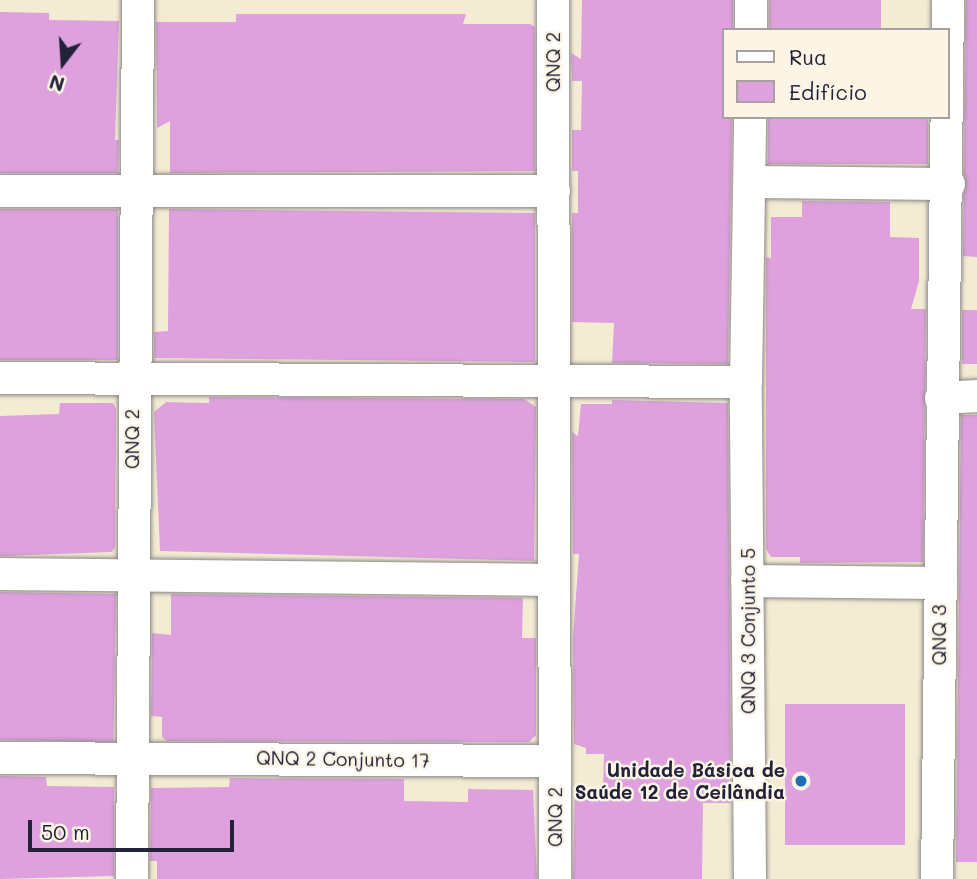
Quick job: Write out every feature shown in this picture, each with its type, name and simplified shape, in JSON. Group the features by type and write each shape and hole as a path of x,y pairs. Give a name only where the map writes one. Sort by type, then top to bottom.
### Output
{"street":[{"name":"QNQ 2","path":"132,879 131,576 138,193 138,0"},
{"name":"QNQ 2","path":"553,0 555,879"},
{"path":"751,0 751,28"},
{"path":"948,0 948,28"},
{"name":"QNQ 3 Conjunto 5","path":"750,119 746,382 750,879"},
{"path":"939,583 949,119"},
{"path":"750,182 949,184"},
{"path":"0,191 554,191"},
{"path":"0,378 746,382"},
{"path":"941,398 977,396"},
{"path":"0,574 554,580"},
{"name":"QNQ 3","path":"747,581 939,583 937,879"},
{"name":"QNQ 2 Conjunto 17","path":"0,758 554,761"}],"building":[{"path":"582,0 733,0 733,28 722,28 722,119 732,119 728,364 612,363 614,323 572,322 572,213 578,213 578,171 572,171 572,130 581,130 582,81 572,81 571,53 581,59"},
{"path":"769,0 881,0 881,28 769,28"},
{"path":"966,0 977,0 977,257 963,256"},
{"path":"0,12 49,13 49,20 119,21 115,140 119,140 118,173 0,173"},
{"path":"236,14 466,14 463,24 530,24 535,27 535,171 170,173 170,121 157,128 156,22 236,22"},
{"path":"768,119 928,119 928,164 768,164"},
{"path":"802,201 890,202 890,237 919,238 919,281 911,309 926,309 923,562 800,563 800,557 771,557 766,549 766,257 771,258 771,217 802,217"},
{"path":"0,209 118,209 118,360 0,360"},
{"path":"169,209 535,213 535,362 154,358 154,332 168,331"},
{"path":"962,310 977,310 977,364 962,364"},
{"path":"209,397 524,399 536,407 534,561 160,551 154,412 166,402 209,403"},
{"path":"612,400 728,403 731,803 703,803 702,879 573,879 575,790 603,790 604,754 586,754 586,748 574,744 573,638 579,554 573,554 572,432 578,436 581,404 612,404"},
{"path":"60,403 113,403 116,409 115,547 112,552 0,556 0,416 59,414"},
{"path":"961,415 977,415 977,862 956,862"},
{"path":"0,592 116,594 113,742 0,740"},
{"path":"171,594 523,598 522,638 536,638 536,735 529,742 167,741 162,737 162,717 151,716 152,633 171,635"},
{"name":"Unidade Básica de Saúde 12 de Ceilândia","path":"785,704 905,704 905,845 785,845"},
{"path":"0,776 46,777 47,786 114,787 114,876 0,879"},
{"path":"230,778 404,779 404,801 468,802 468,789 533,790 537,879 157,879 157,861 150,861 151,788 229,787"}],"place":[{"name":"Unidade Básica de Saúde 12 de Ceilândia","path":"801,781"}]}
